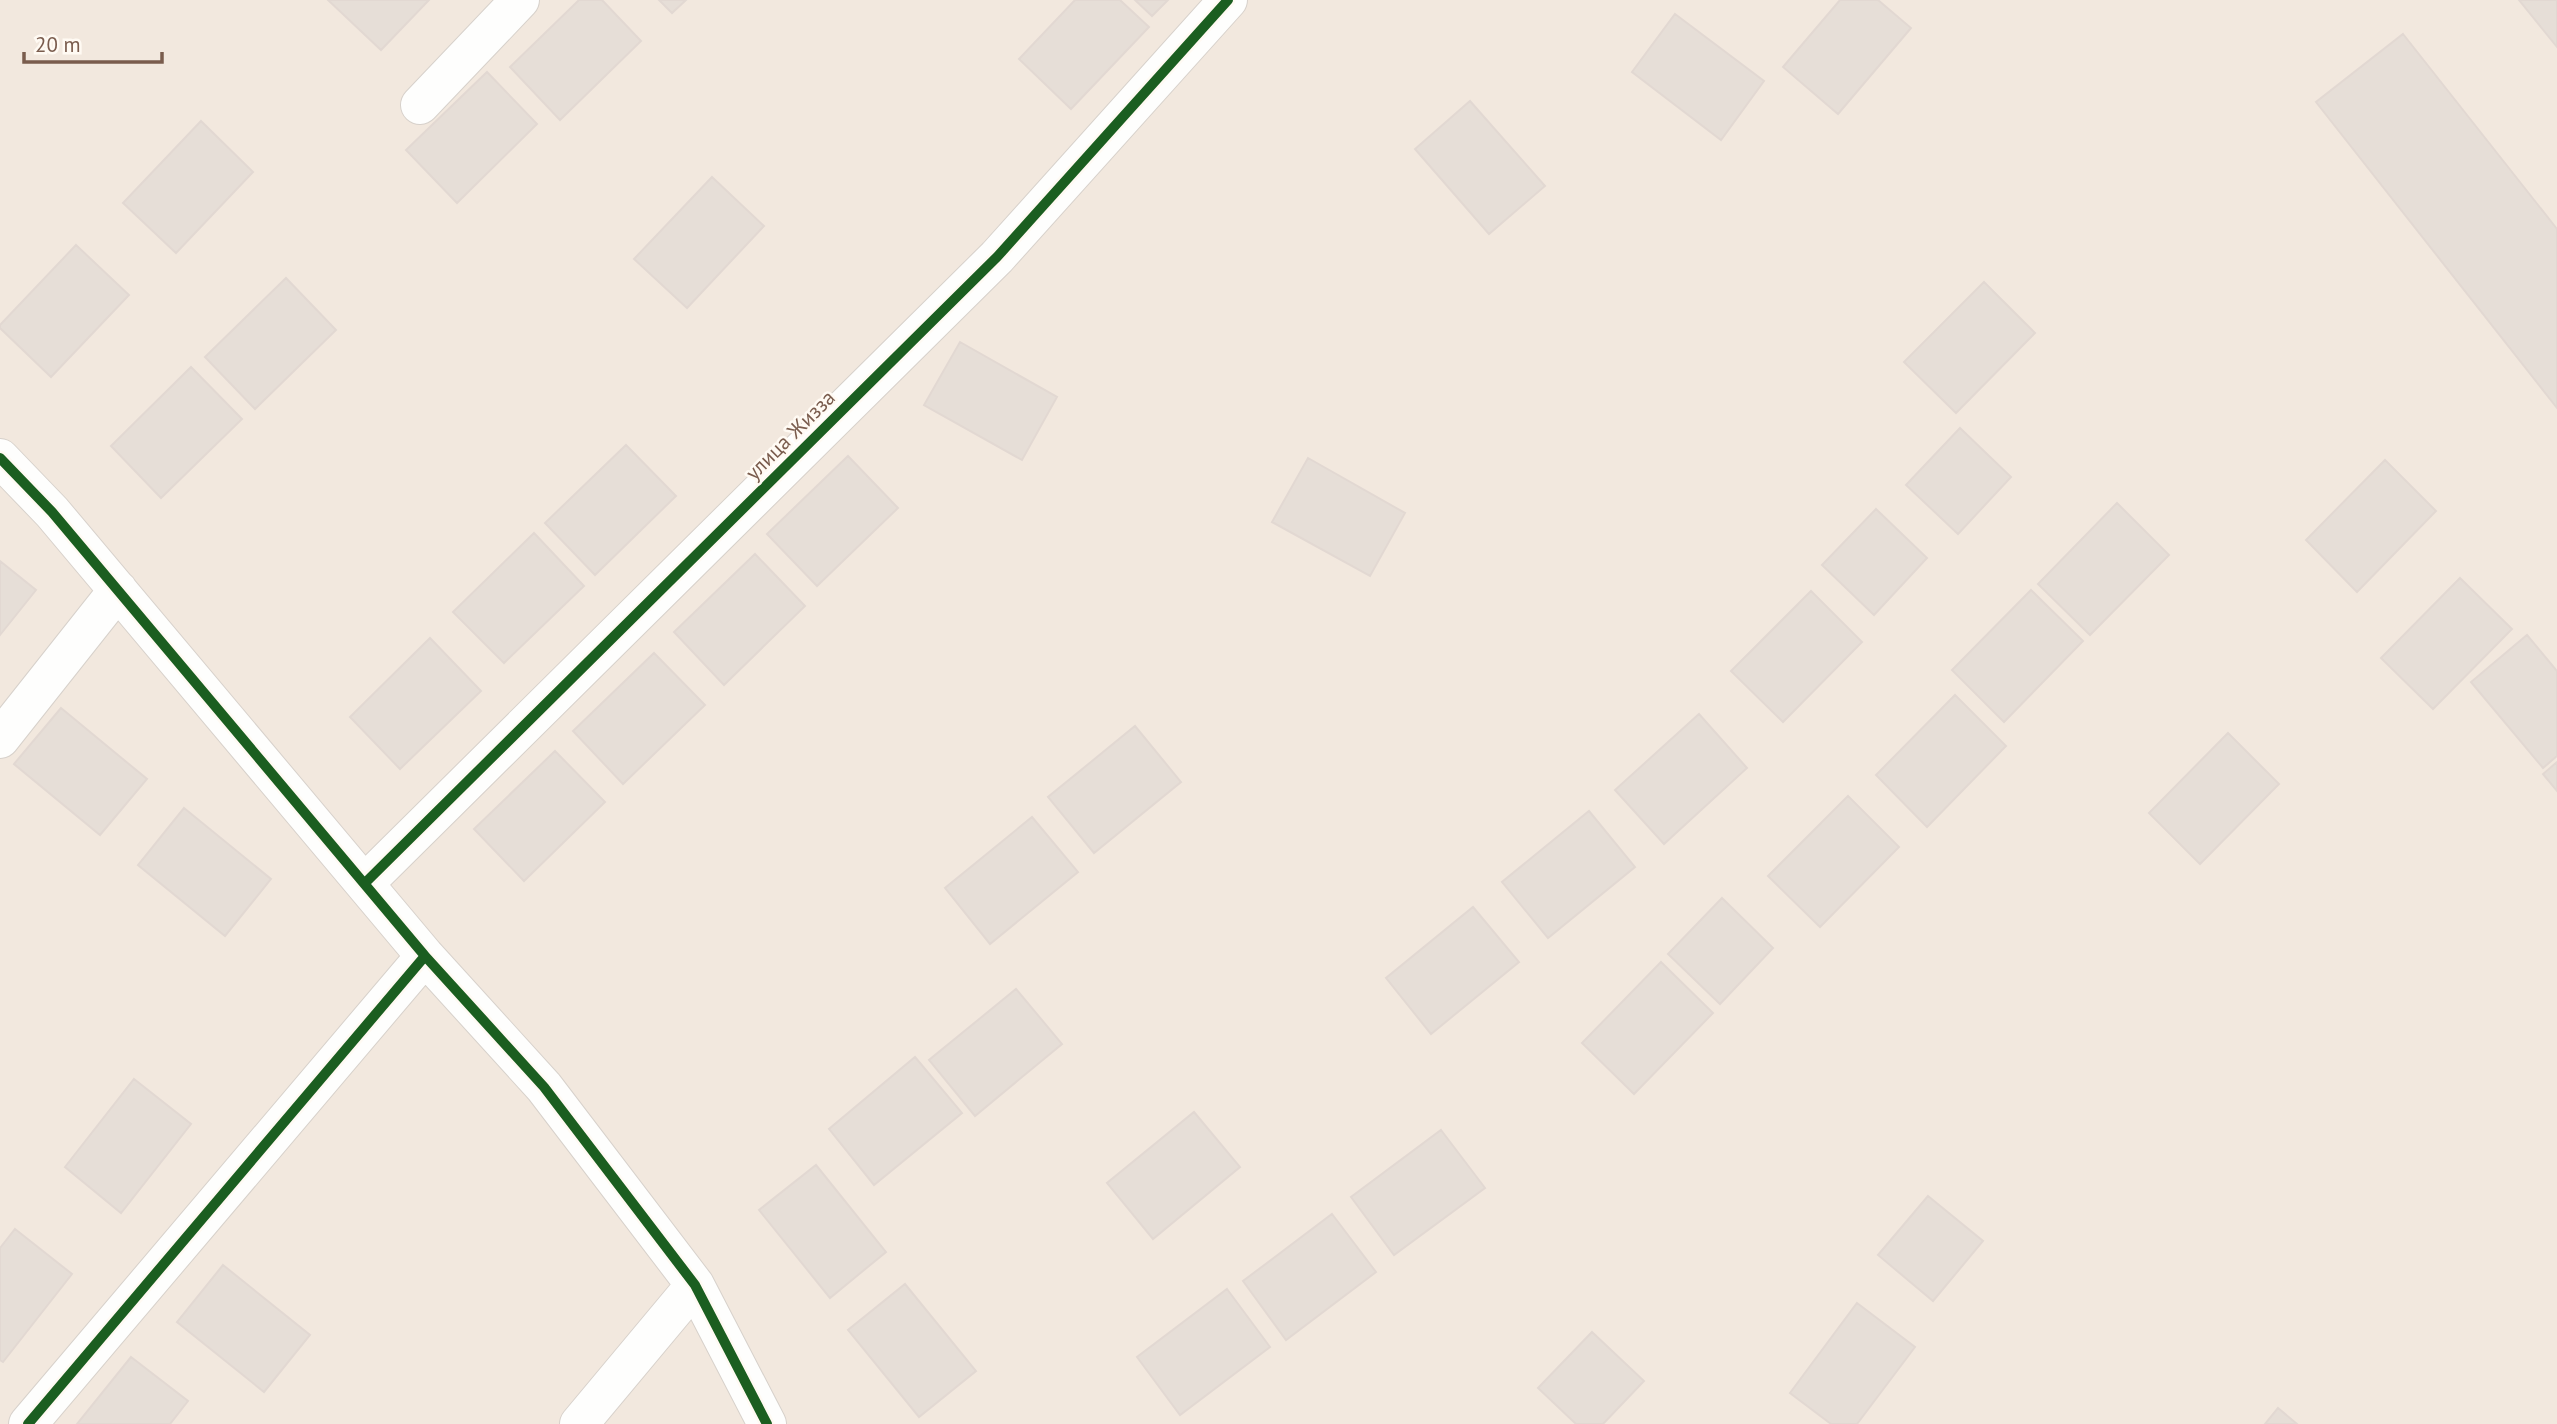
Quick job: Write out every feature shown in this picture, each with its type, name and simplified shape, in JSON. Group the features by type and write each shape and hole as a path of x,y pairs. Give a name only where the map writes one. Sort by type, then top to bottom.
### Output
{"street":[{"path":"420,105 520,0"},
{"name":"улица Жизза","path":"365,883 997,257 1228,0"},
{"path":"0,458 52,512 425,956 544,1087 695,1285 767,1424"},
{"path":"0,739 118,590"},
{"path":"27,1424 425,956"},
{"path":"579,1424 695,1285"}],"shaded area":[{"path":"0,0 2557,0 2557,1424 0,1424"}],"building":[{"path":"328,0 429,0 381,50"},
{"path":"579,0 602,0 641,41 560,120 510,67"},
{"path":"659,0 686,0 672,13"},
{"path":"1075,0 1120,0 1149,27 1071,109 1019,59"},
{"path":"1135,0 1168,0 1152,16"},
{"path":"1840,0 1878,0 1911,28 1838,114 1783,67"},
{"path":"2519,0 2557,0 2557,47"},
{"path":"1675,14 1764,81 1721,140 1632,72"},
{"path":"2403,34 2557,229 2557,408 2316,102"},
{"path":"487,72 537,124 457,203 406,150"},
{"path":"1470,101 1545,186 1489,234 1415,149"},
{"path":"201,121 253,172 176,253 123,203"},
{"path":"712,177 764,226 687,308 634,259"},
{"path":"76,245 129,295 51,377 0,328 0,325"},
{"path":"286,278 336,330 255,409 205,357"},
{"path":"1984,282 2035,333 1956,413 1904,362"},
{"path":"960,342 1057,397 1022,460 924,405"},
{"path":"191,367 242,419 161,498 111,446"},
{"path":"1960,428 2011,477 1958,534 1906,485"},
{"path":"626,445 676,496 595,575 545,523"},
{"path":"848,456 898,508 817,586 767,534"},
{"path":"1308,458 1405,513 1370,576 1272,522"},
{"path":"2385,460 2436,511 2357,592 2306,540"},
{"path":"2117,503 2169,555 2090,635 2038,584"},
{"path":"1876,509 1927,558 1874,615 1822,565"},
{"path":"534,533 584,586 504,663 453,612"},
{"path":"755,554 805,606 724,685 674,632"},
{"path":"0,561 36,590 0,635"},
{"path":"2460,578 2512,629 2433,709 2381,658"},
{"path":"2031,590 2083,641 2004,722 1952,670"},
{"path":"1811,591 1862,642 1783,722 1731,671"},
{"path":"2527,635 2557,671 2557,756 2543,768 2471,682"},
{"path":"430,638 481,691 400,769 350,717"},
{"path":"654,653 705,705 623,784 573,731"},
{"path":"1955,695 2006,746 1927,827 1876,775"},
{"path":"61,708 147,779 100,835 14,764"},
{"path":"1699,714 1747,768 1664,844 1615,790"},
{"path":"1135,726 1181,782 1094,853 1048,797"},
{"path":"2228,733 2279,784 2200,864 2149,813"},
{"path":"555,751 605,802 524,881 474,829"},
{"path":"2557,762 2557,791 2543,774"},
{"path":"1848,796 1899,847 1820,927 1768,876"},
{"path":"184,808 271,879 225,936 138,865"},
{"path":"1589,811 1635,867 1548,938 1502,882"},
{"path":"1032,817 1078,872 990,944 945,888"},
{"path":"1722,898 1773,948 1720,1004 1668,954"},
{"path":"1473,907 1519,962 1431,1034 1386,978"},
{"path":"1661,962 1713,1013 1634,1094 1582,1043"},
{"path":"1016,989 1062,1044 975,1116 929,1060"},
{"path":"915,1057 962,1113 874,1185 829,1129"},
{"path":"134,1079 191,1124 121,1213 65,1167"},
{"path":"1194,1112 1240,1167 1153,1239 1107,1183"},
{"path":"1441,1130 1485,1188 1394,1255 1351,1197"},
{"path":"816,1165 886,1252 830,1298 759,1210"},
{"path":"1928,1196 1983,1241 1933,1301 1878,1255"},
{"path":"1332,1214 1376,1272 1286,1340 1243,1281"},
{"path":"15,1229 72,1274 3,1362 0,1360 0,1248"},
{"path":"223,1265 310,1335 264,1392 177,1322"},
{"path":"905,1284 976,1371 919,1417 848,1330"},
{"path":"1227,1289 1270,1347 1180,1415 1137,1357"},
{"path":"1857,1303 1915,1347 1857,1424 1831,1424 1790,1393"},
{"path":"1592,1332 1644,1381 1603,1424 1576,1424 1538,1388"},
{"path":"131,1357 188,1401 170,1424 77,1424"},
{"path":"2278,1408 2297,1424 2265,1424"}],"cycle path":[{"path":"365,883 997,257 1228,0"},
{"path":"0,458 52,512 425,956 544,1087 695,1285 767,1424"},
{"path":"28,1424 425,956"}]}
